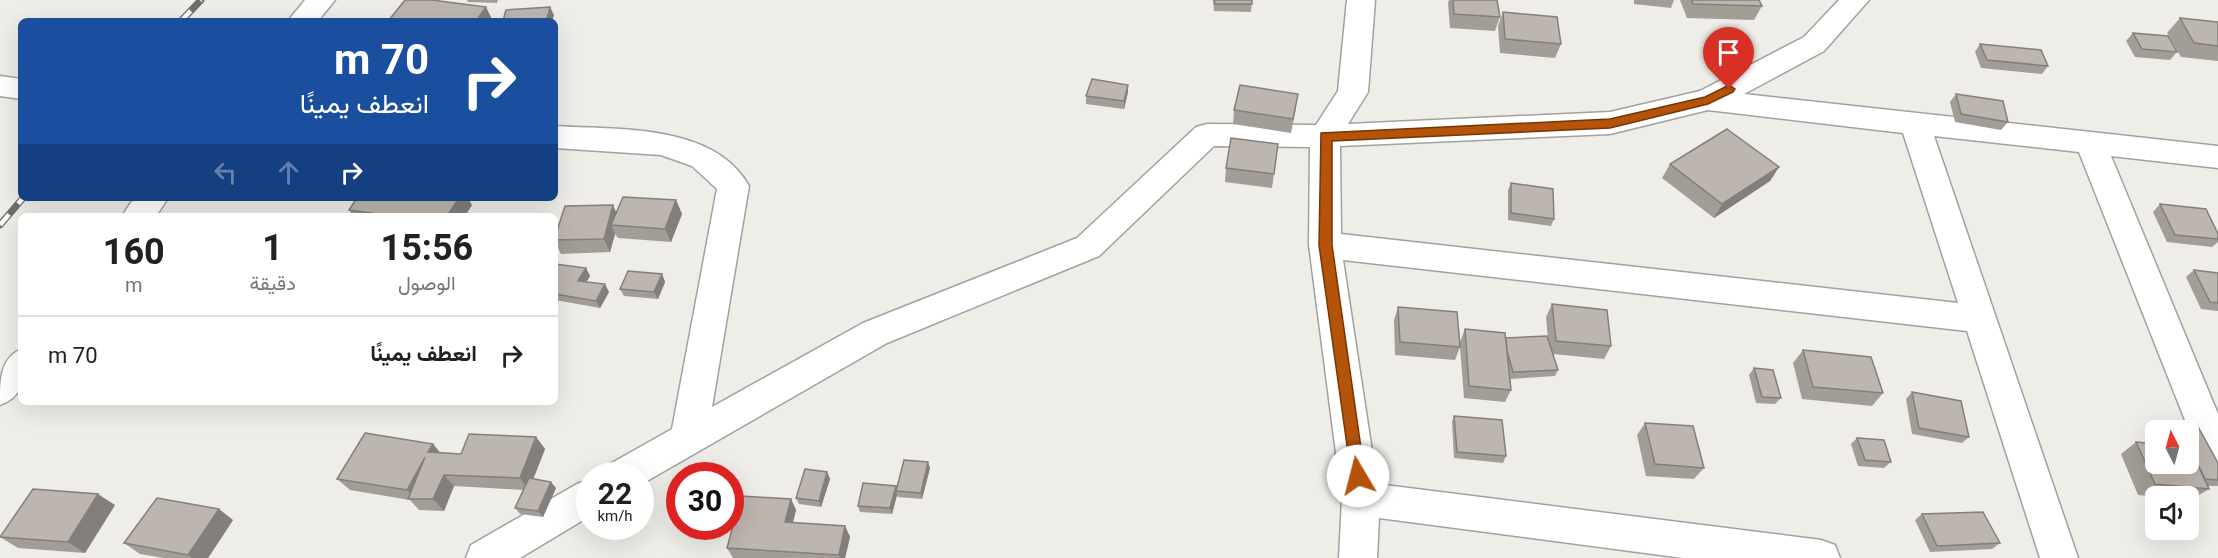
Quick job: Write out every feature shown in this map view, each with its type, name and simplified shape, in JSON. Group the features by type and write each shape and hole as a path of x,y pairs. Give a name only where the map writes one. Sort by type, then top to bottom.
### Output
{"street":[{"path":"305,18 321,0"},
{"path":"1358,558 1361,499 1325,245 1325,136 1353,92 1361,0"},
{"path":"647,462 689,436 875,333 1088,247 1207,135 1325,136 1610,123 1708,100 1814,44 1855,0"},
{"path":"0,86 18,89"},
{"path":"1708,100 2218,157"},
{"path":"1915,124 2059,558"},
{"path":"558,137 663,144 703,158 733,186 689,436"},
{"path":"2090,144 2218,458"},
{"path":"140,213 150,201"},
{"path":"1325,245 1981,319"},
{"path":"0,390 18,368"},
{"path":"1361,499 1821,558"},
{"path":"485,558 576,504"}],"building":[{"path":"405,0 432,0 486,7 478,18 391,18"},
{"path":"1214,0 1252,0 1252,4 1215,4"},
{"path":"1453,0 1497,0 1500,17 1454,14"},
{"path":"1692,0 1759,0 1762,6 1693,4"},
{"path":"550,7 547,18 504,18 506,10"},
{"path":"1503,12 1557,17 1561,44 1505,39"},
{"path":"2180,18 2218,22 2218,46 2194,43"},
{"path":"2133,33 2168,36 2177,52 2142,49"},
{"path":"1980,44 2041,50 2048,66 1987,60"},
{"path":"1092,79 1128,85 1124,101 1086,96"},
{"path":"1240,85 1298,94 1293,119 1234,110"},
{"path":"1956,94 2003,101 2008,122 1961,114"},
{"path":"1727,129 1779,167 1722,204 1670,164"},
{"path":"1231,138 1278,144 1274,174 1226,168"},
{"path":"1511,183 1553,189 1554,219 1511,213"},
{"path":"623,197 676,200 665,229 611,225"},
{"path":"355,201 457,201 449,213 371,213 349,210"},
{"path":"2160,204 2206,209 2218,234 2218,239 2175,235"},
{"path":"613,205 604,239 558,240 558,228 565,206"},
{"path":"558,264 586,268 578,281 605,284 596,301 558,295"},
{"path":"2194,270 2218,273 2218,303 2210,302"},
{"path":"628,271 662,274 654,292 620,289"},
{"path":"1552,304 1607,310 1611,346 1556,341"},
{"path":"1398,307 1457,312 1460,347 1400,342"},
{"path":"1465,329 1505,333 1511,390 1469,386"},
{"path":"1547,336 1558,370 1513,372 1506,338"},
{"path":"1803,350 1871,357 1883,393 1813,387"},
{"path":"1754,368 1773,370 1781,398 1762,397"},
{"path":"1912,392 1961,401 1969,437 1919,428"},
{"path":"1454,416 1502,420 1506,456 1457,452"},
{"path":"1645,423 1693,426 1704,468 1655,464"},
{"path":"2199,429 2218,463 2218,480 2205,479 2199,467"},
{"path":"365,433 433,444 428,452 461,454 469,434 536,437 520,478 444,475 433,499 408,499 425,457 407,490 337,479"},
{"path":"1857,438 1884,440 1891,462 1865,460"},
{"path":"2136,442 2145,443 2145,462"},
{"path":"904,460 928,462 921,493 896,491"},
{"path":"2199,467 2209,489 2199,488 2199,486 2155,484 2150,474 2199,474"},
{"path":"805,469 827,472 819,501 796,498"},
{"path":"529,478 551,482 538,511 515,508"},
{"path":"863,483 896,486 890,508 858,506"},
{"path":"33,489 98,494 68,542 0,537"},
{"path":"744,496 791,499 785,522 845,526 839,555 727,548 729,540 744,540"},
{"path":"157,498 219,509 188,555 124,543"},
{"path":"1983,512 2000,543 1937,546 1922,514"}],"railway":[{"path":"184,18 201,0"},
{"path":"0,225 20,201"}],"route":[{"path":"1358,476 1325,245 1325,136 1610,123 1708,100 1729,89"}]}
